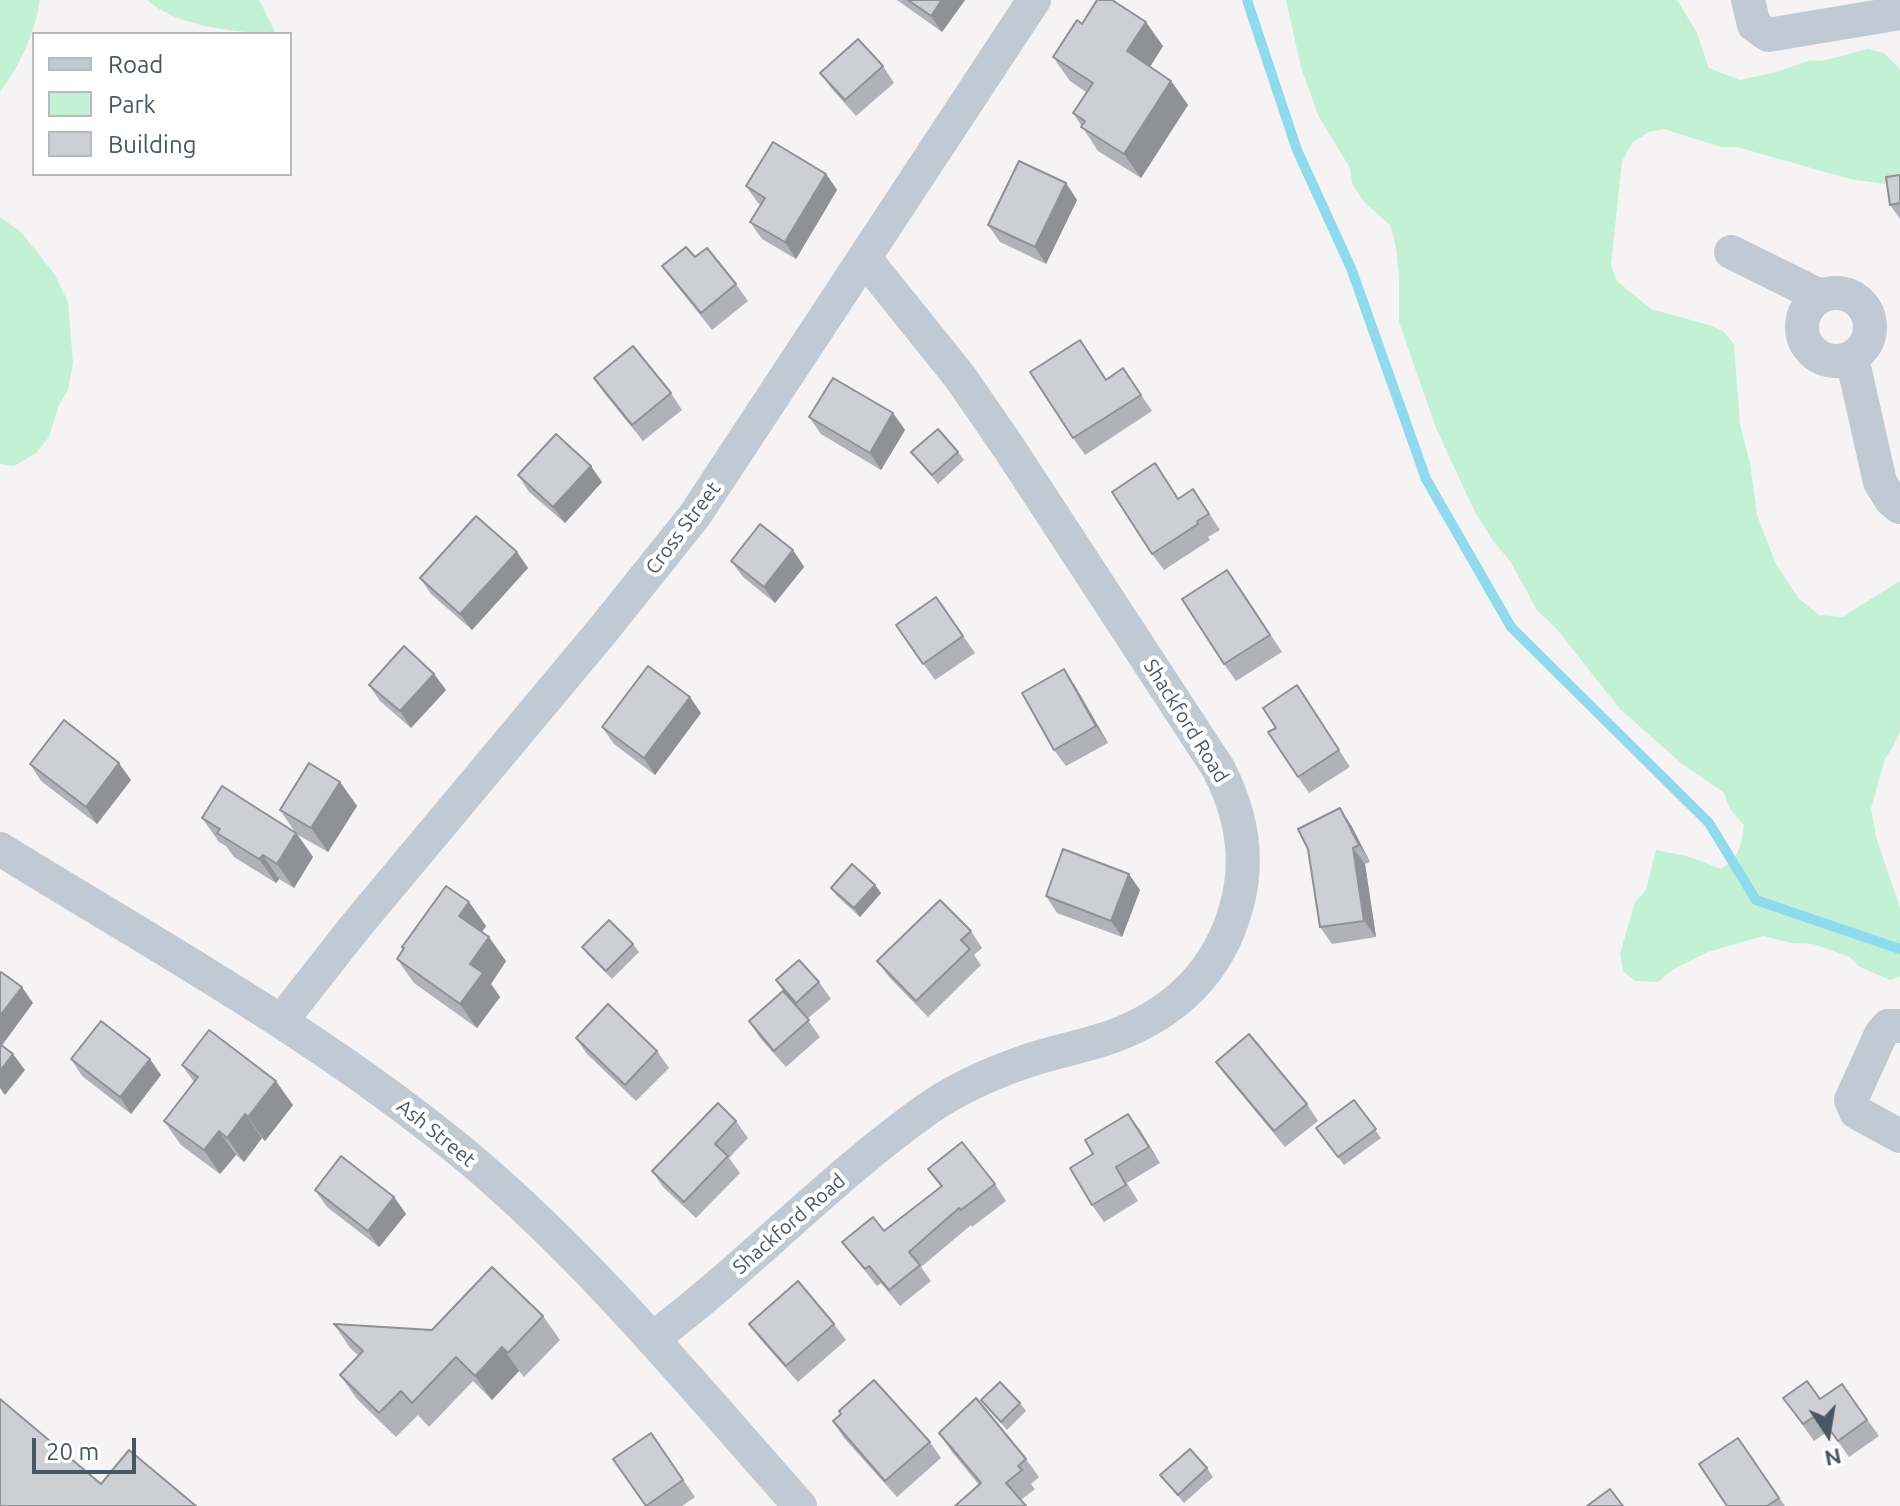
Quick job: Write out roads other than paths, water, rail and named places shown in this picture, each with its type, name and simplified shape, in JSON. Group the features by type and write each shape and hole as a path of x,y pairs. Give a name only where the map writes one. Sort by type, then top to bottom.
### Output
{"street":[{"name":"Cross Street","path":"282,1020 695,515 866,260 1034,0"},
{"path":"1748,0 1753,22 1763,34 1776,35 1816,14 1900,13"},
{"path":"1731,252 1820,296"},
{"name":"Shackford Road","path":"652,1339 886,1140 927,1110 992,1073 1111,1037 1137,1026 1188,991 1204,975 1227,939 1239,896 1243,874 1239,824 1218,768 960,377 866,260"},
{"path":"1842,292 1861,302 1868,312 1871,334 1867,344 1852,358 1827,360 1808,347 1803,337 1804,313 1820,296 1842,292"},
{"path":"1852,358 1880,482 1891,500 1900,507"},
{"name":"Ash Street","path":"0,849 282,1020 367,1079 471,1160 560,1241 652,1339 800,1506"},
{"path":"1900,1026 1888,1026 1881,1034 1851,1100 1856,1112 1900,1136"}],"waterway":[{"path":"1247,0 1297,150 1351,268 1426,479 1511,627 1709,823 1756,900 1900,949"}]}
